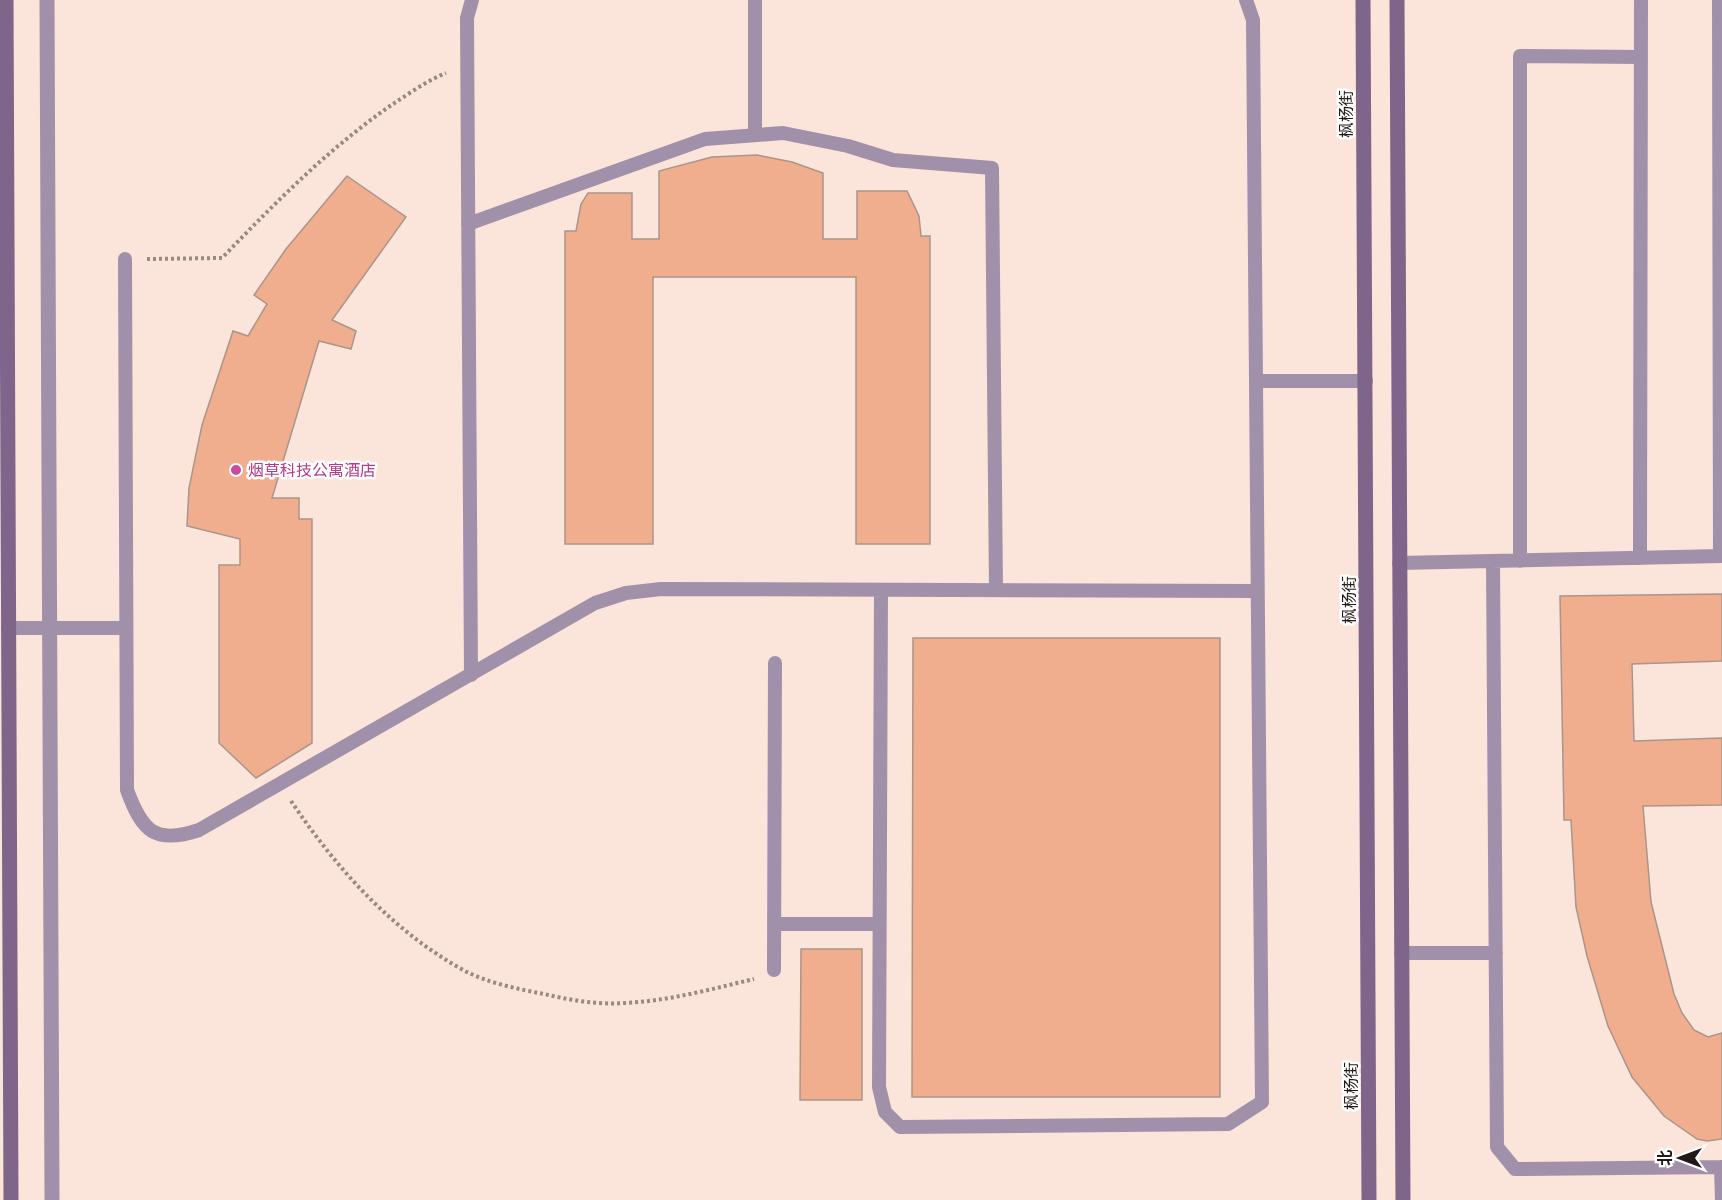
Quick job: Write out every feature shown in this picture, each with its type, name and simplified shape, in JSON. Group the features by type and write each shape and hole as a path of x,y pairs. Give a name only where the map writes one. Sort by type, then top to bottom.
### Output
{"street":[{"path":"6,0 11,1200"},
{"path":"47,0 52,1200"},
{"name":"枫杨街","path":"1364,0 1369,1200"},
{"path":"1397,0 1402,1200"}],"lane":[{"path":"471,675 467,18 472,0"},
{"path":"754,0 754,134"},
{"path":"880,590 879,1087 885,1112 900,1126 1228,1124 1262,1102 1253,20 1246,0"},
{"path":"1640,558 1641,0"},
{"path":"1399,564 1721,556 1719,0"},
{"path":"1520,561 1520,56 1641,57"},
{"path":"468,224 705,139 783,133 915,163 992,168 996,590"},
{"path":"125,259 127,790 135,814 149,832 164,837 184,836 199,830 595,603 626,593 661,589 1257,591"},
{"path":"1256,381 1366,381"},
{"path":"1493,561 1497,1147 1515,1169 1722,1167 1722,1200"},
{"path":"8,628 126,628"},
{"path":"774,970 775,663"},
{"path":"774,924 879,924"},
{"path":"1401,953 1496,953"}],"path":[{"path":"125,259 222,258 305,173 343,141 403,97 441,75 467,64"},
{"path":"280,785 322,847 384,914 467,971 518,989 576,1001 624,1004 689,994 757,978 774,970"}],"building":[{"path":"757,155 792,162 823,173 823,239 857,239 857,191 907,191 919,216 921,236 930,236 930,544 856,544 856,277 653,277 653,544 565,544 565,231 576,231 581,204 588,193 632,193 632,239 659,239 659,171 712,157"},
{"name":"烟草科技公寓酒店","path":"347,176 406,217 332,320 356,331 351,349 319,341 272,498 299,498 299,519 312,519 312,743 256,778 219,743 219,565 240,565 240,539 187,526 189,488 202,425 233,331 248,336 267,304 254,295 286,249"},
{"path":"1722,594 1722,661 1632,664 1634,741 1722,738 1722,805 1643,806 1651,902 1674,994 1682,1013 1694,1030 1708,1037 1722,1033 1722,1139 1707,1141 1697,1139 1664,1116 1632,1077 1608,1026 1587,956 1576,907 1571,820 1564,820 1560,596"},
{"path":"913,638 1220,638 1220,1097 912,1097"},
{"path":"801,949 862,949 862,1100 800,1100"}],"place":[{"name":"烟草科技公寓酒店","path":"236,470"}]}
